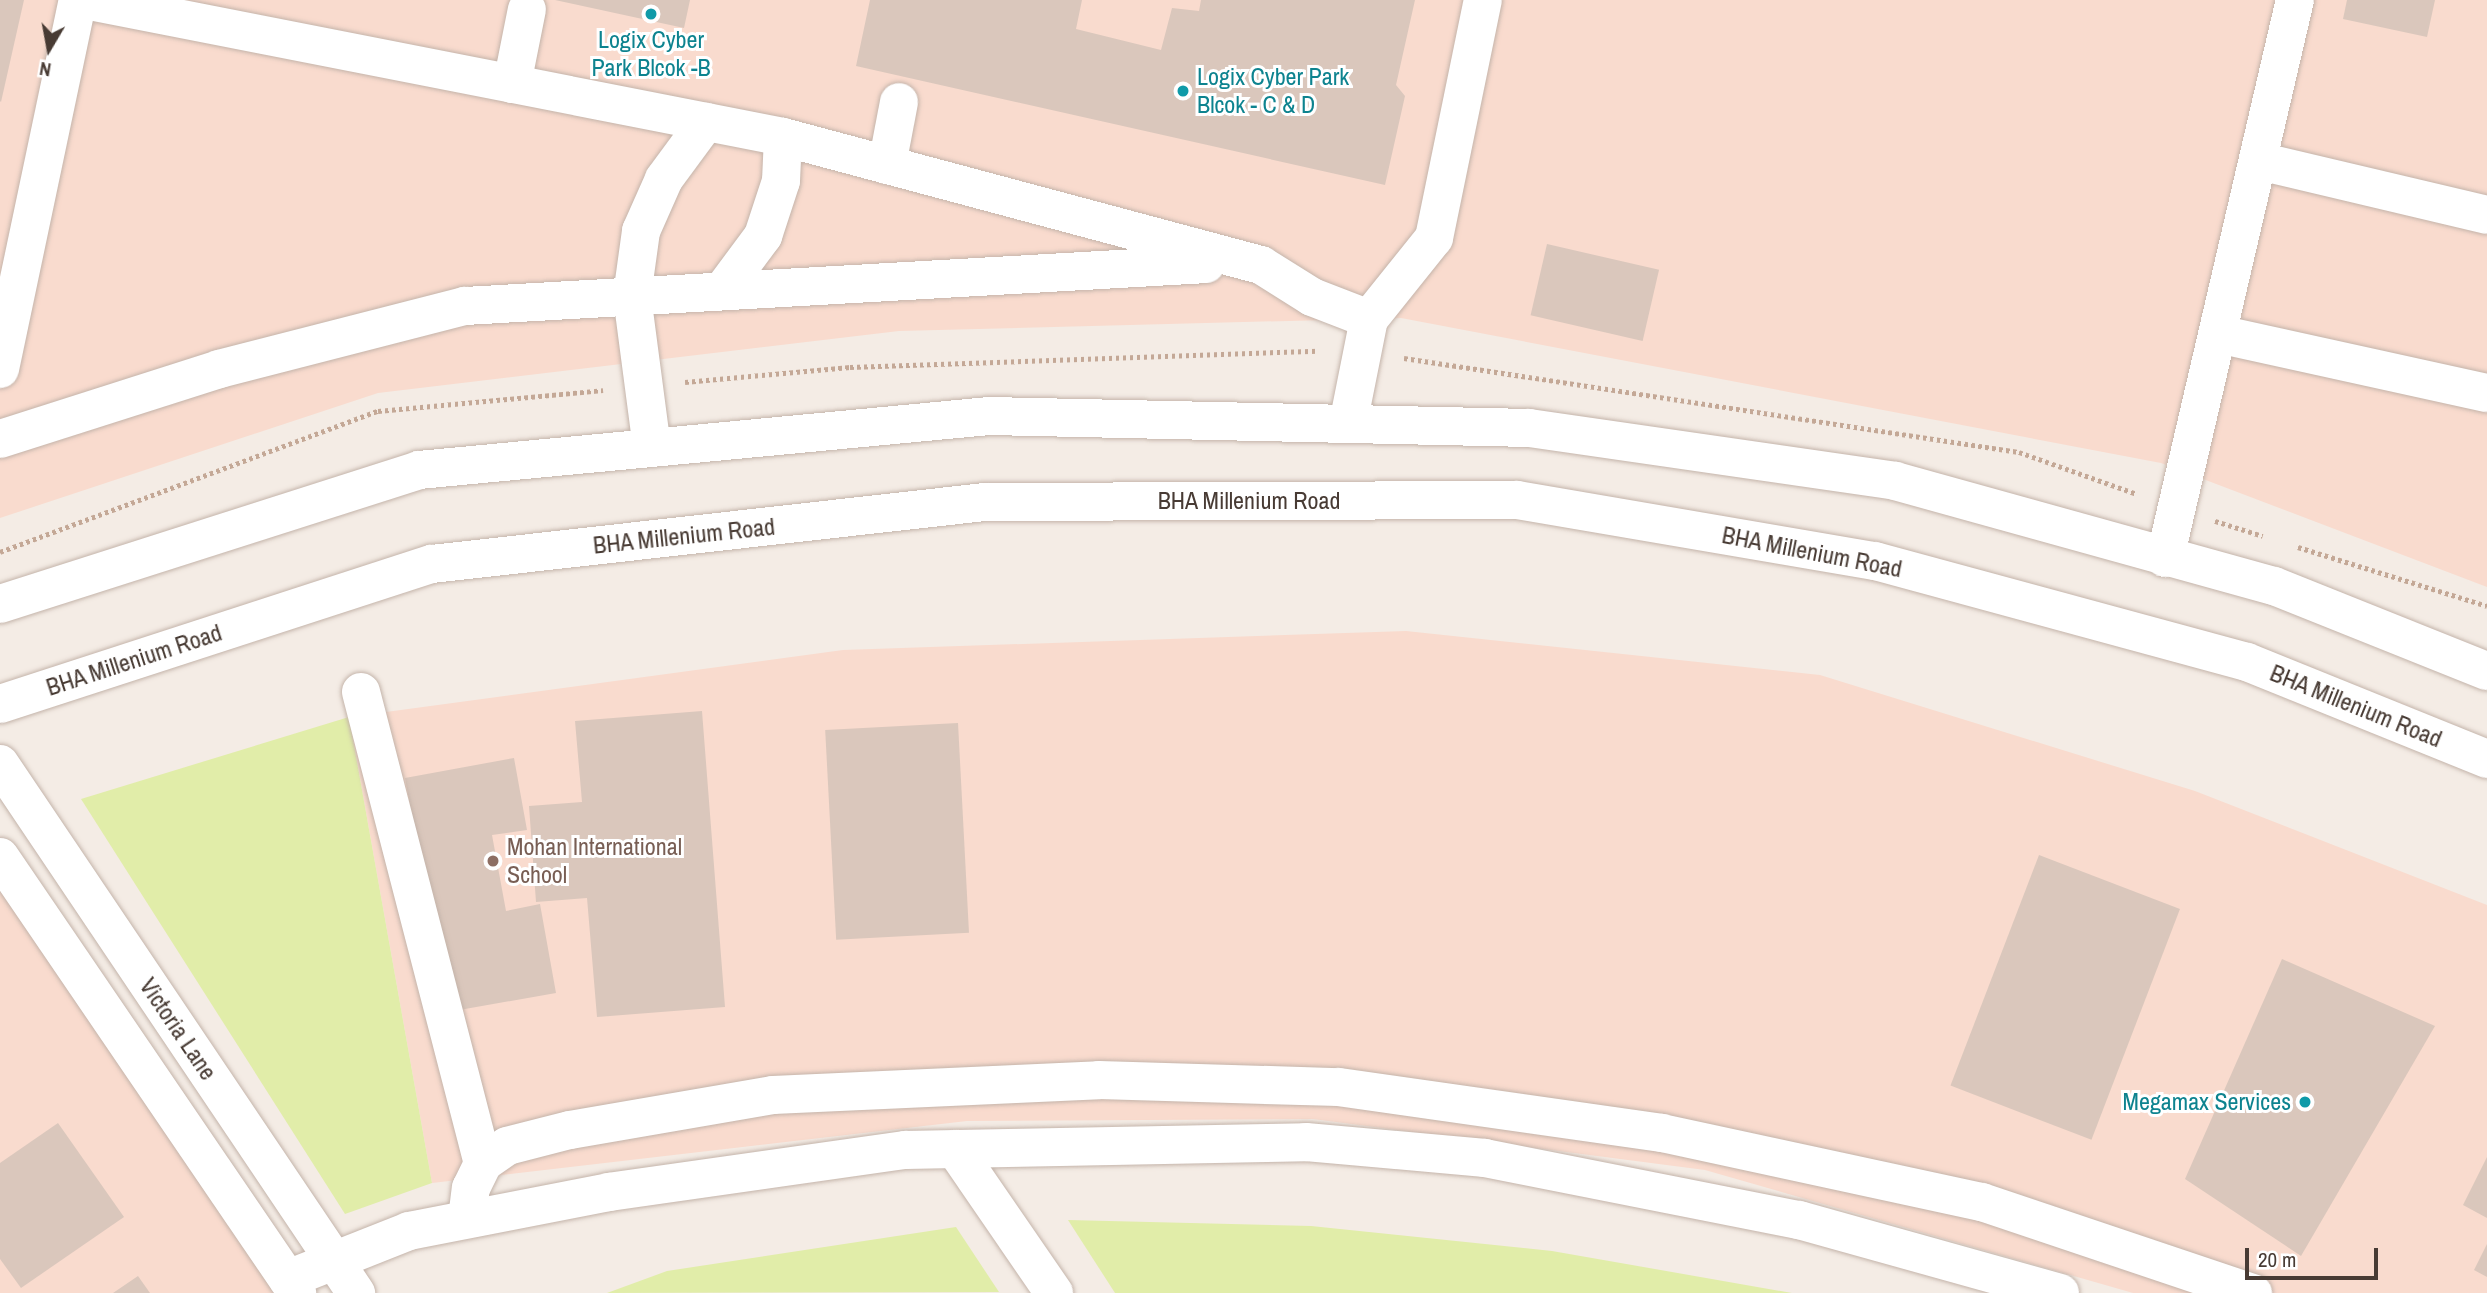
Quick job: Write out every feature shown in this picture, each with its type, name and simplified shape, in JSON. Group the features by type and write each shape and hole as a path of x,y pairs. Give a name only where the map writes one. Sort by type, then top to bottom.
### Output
{"street":[{"path":"0,369 78,0"},
{"path":"85,0 783,137 1261,265 1312,297 1370,318"},
{"path":"1348,424 1370,318 1434,238 1483,0"},
{"path":"2165,558 2295,0"},
{"path":"512,84 527,9"},
{"path":"887,165 899,103"},
{"path":"652,448 632,296 641,231 664,179 706,122"},
{"path":"722,291 762,236 781,181 783,137"},
{"path":"2259,161 2487,215"},
{"path":"0,439 219,369 465,306 1169,263 1261,265"},
{"path":"2218,334 2487,393"},
{"path":"0,604 419,470 989,416 1529,428 1895,481 2165,558 2274,586 2487,671"},
{"name":"BHA Millenium Road","path":"0,704 432,564 985,502 1517,500 1875,561 2247,662 2487,759"},
{"path":"361,692 484,1163"},
{"name":"Victoria Lane","path":"0,764 356,1293"},
{"name":"Victoria Lane","path":"0,857 293,1286"},
{"path":"467,1219 471,1188 484,1163 507,1146 570,1130 773,1095 1099,1080 1339,1087 1662,1133 1982,1202 2253,1293"},
{"path":"293,1286 334,1261 408,1231 636,1188 905,1150 1306,1143 1485,1158 1799,1220 2060,1293"},
{"path":"955,1149 1054,1293"}],"shaded area":[{"path":"0,0 2487,0 2487,587 2161,463 1401,318 899,331 378,393 0,518"},
{"path":"1406,631 1820,675 2195,791 2487,905 2487,1293 2133,1293 1705,1170 1313,1119 967,1121 432,1183 349,717 843,650"},
{"path":"0,863 274,1293 0,1293"}],"green space":[{"path":"349,717 432,1183 345,1214 81,799"},
{"path":"1068,1220 1311,1226 1552,1251 1792,1293 1115,1293"},
{"path":"956,1227 999,1292 607,1293 667,1271"}],"building":[{"path":"0,0 24,0 1,102 0,101"},
{"name":"Logix Cyber Park Blcok -B","path":"555,0 690,0 684,28"},
{"name":"Logix Cyber Park Blcok - C & D","path":"870,0 1082,0 1076,29 1161,50 1172,8 1199,11 1201,0 1415,0 1396,85 1405,96 1385,185 856,66"},
{"path":"2347,0 2435,0 2427,37 2343,19"},
{"path":"1547,244 1659,270 1643,341 1531,315"},
{"path":"702,711 725,1007 597,1017 587,898 536,902 529,806 582,802 575,721"},
{"path":"958,723 969,933 836,940 825,730"},
{"path":"514,758 527,830 492,835 506,911 540,904 556,993 448,1012 405,778"},
{"path":"2039,855 2180,909 2091,1140 1950,1086"},
{"name":"Megamax Services","path":"2282,959 2435,1026 2301,1256 2185,1179"},
{"path":"58,1123 124,1217 21,1288 0,1259 0,1163"},
{"path":"2487,1157 2487,1218 2463,1205"},
{"path":"2487,1244 2487,1277 2474,1270"},
{"path":"138,1276 150,1293 113,1293"}],"place":[{"name":"Logix Cyber Park Blcok -B","path":"651,14"},
{"name":"Logix Cyber Park Blcok - C & D","path":"1183,91"},
{"name":"Mohan International School","path":"493,861"},
{"name":"Megamax Services","path":"2305,1102"}]}
